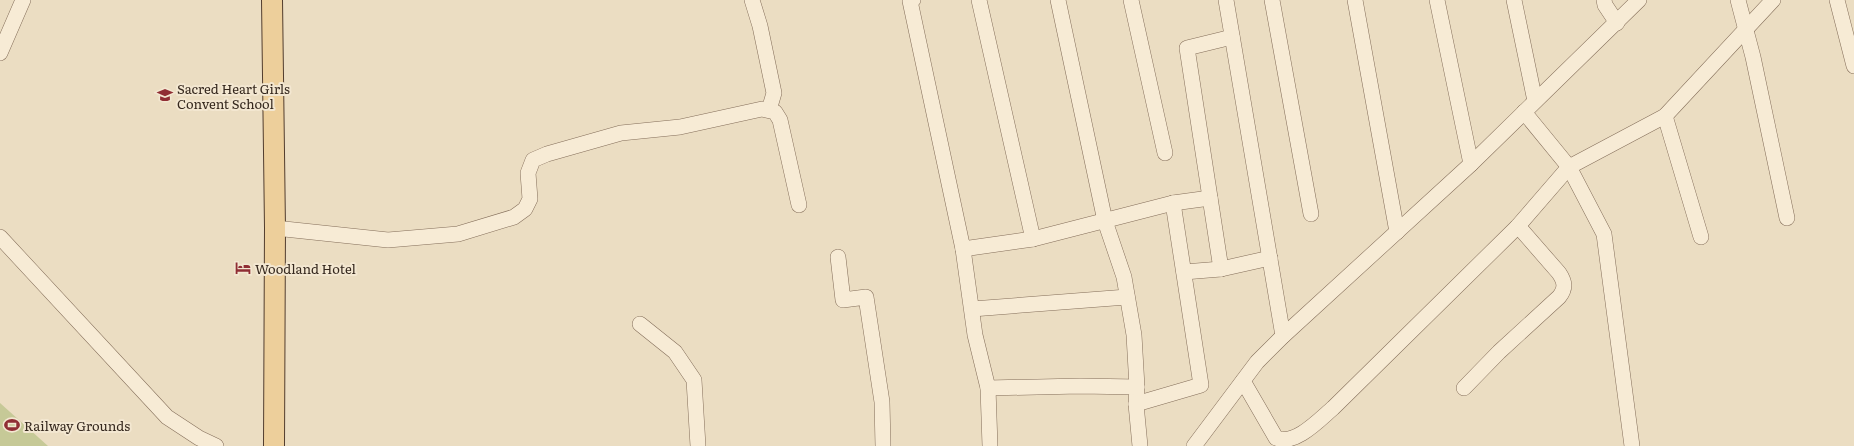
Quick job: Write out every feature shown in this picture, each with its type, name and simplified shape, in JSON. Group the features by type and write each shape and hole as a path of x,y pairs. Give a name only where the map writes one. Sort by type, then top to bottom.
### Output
{"main road":[{"path":"272,0 275,228 274,446"}],"street":[{"path":"0,53 23,0"},
{"path":"752,0 760,26 774,93 769,110"},
{"path":"913,0 910,1 963,249 975,335 988,388 990,446"},
{"path":"979,0 1033,239"},
{"path":"1058,0 1105,222 1124,277 1128,297 1134,335 1137,387 1136,404 1140,446"},
{"path":"1131,0 1165,153"},
{"path":"1226,0 1283,336"},
{"path":"1272,0 1311,214"},
{"path":"1355,0 1396,232"},
{"path":"1437,0 1471,164"},
{"path":"1514,0 1535,100"},
{"path":"1604,0 1605,5 1617,23"},
{"path":"1194,446 1257,362 1283,336 1471,164 1639,0"},
{"path":"1738,0 1746,30 1787,218"},
{"path":"1243,381 1276,438 1282,441 1294,438 1306,431 1333,408 1518,226 1569,167 1664,116 1774,0"},
{"path":"1837,0 1854,66"},
{"path":"1221,269 1187,48 1232,37"},
{"path":"275,228 388,240 458,234 514,217 525,209 530,198 528,173 533,160 547,154 621,133 680,127 762,109 775,112 780,120 799,205"},
{"path":"1524,112 1569,167 1604,234 1632,446"},
{"path":"1664,116 1701,237"},
{"path":"963,249 1033,239 1105,222 1173,203 1210,198"},
{"path":"1136,404 1201,385 1173,203"},
{"path":"1464,388 1499,352 1564,291 1564,280 1518,226"},
{"path":"0,237 167,417 199,438 216,446"},
{"path":"838,257 843,300 866,297 882,402 884,446"},
{"path":"1184,272 1221,269 1270,258"},
{"path":"972,309 1128,297"},
{"path":"640,324 675,352 694,380 698,446"},
{"path":"988,388 1080,386 1137,387"}],"green space":[{"name":"Railway Grounds","path":"0,403 48,446 0,446"}],"place":[{"name":"Sacred Heart Girls Convent School","path":"165,95"},
{"name":"Woodland Hotel","path":"243,268"},
{"name":"Railway Grounds","path":"12,425"}]}
